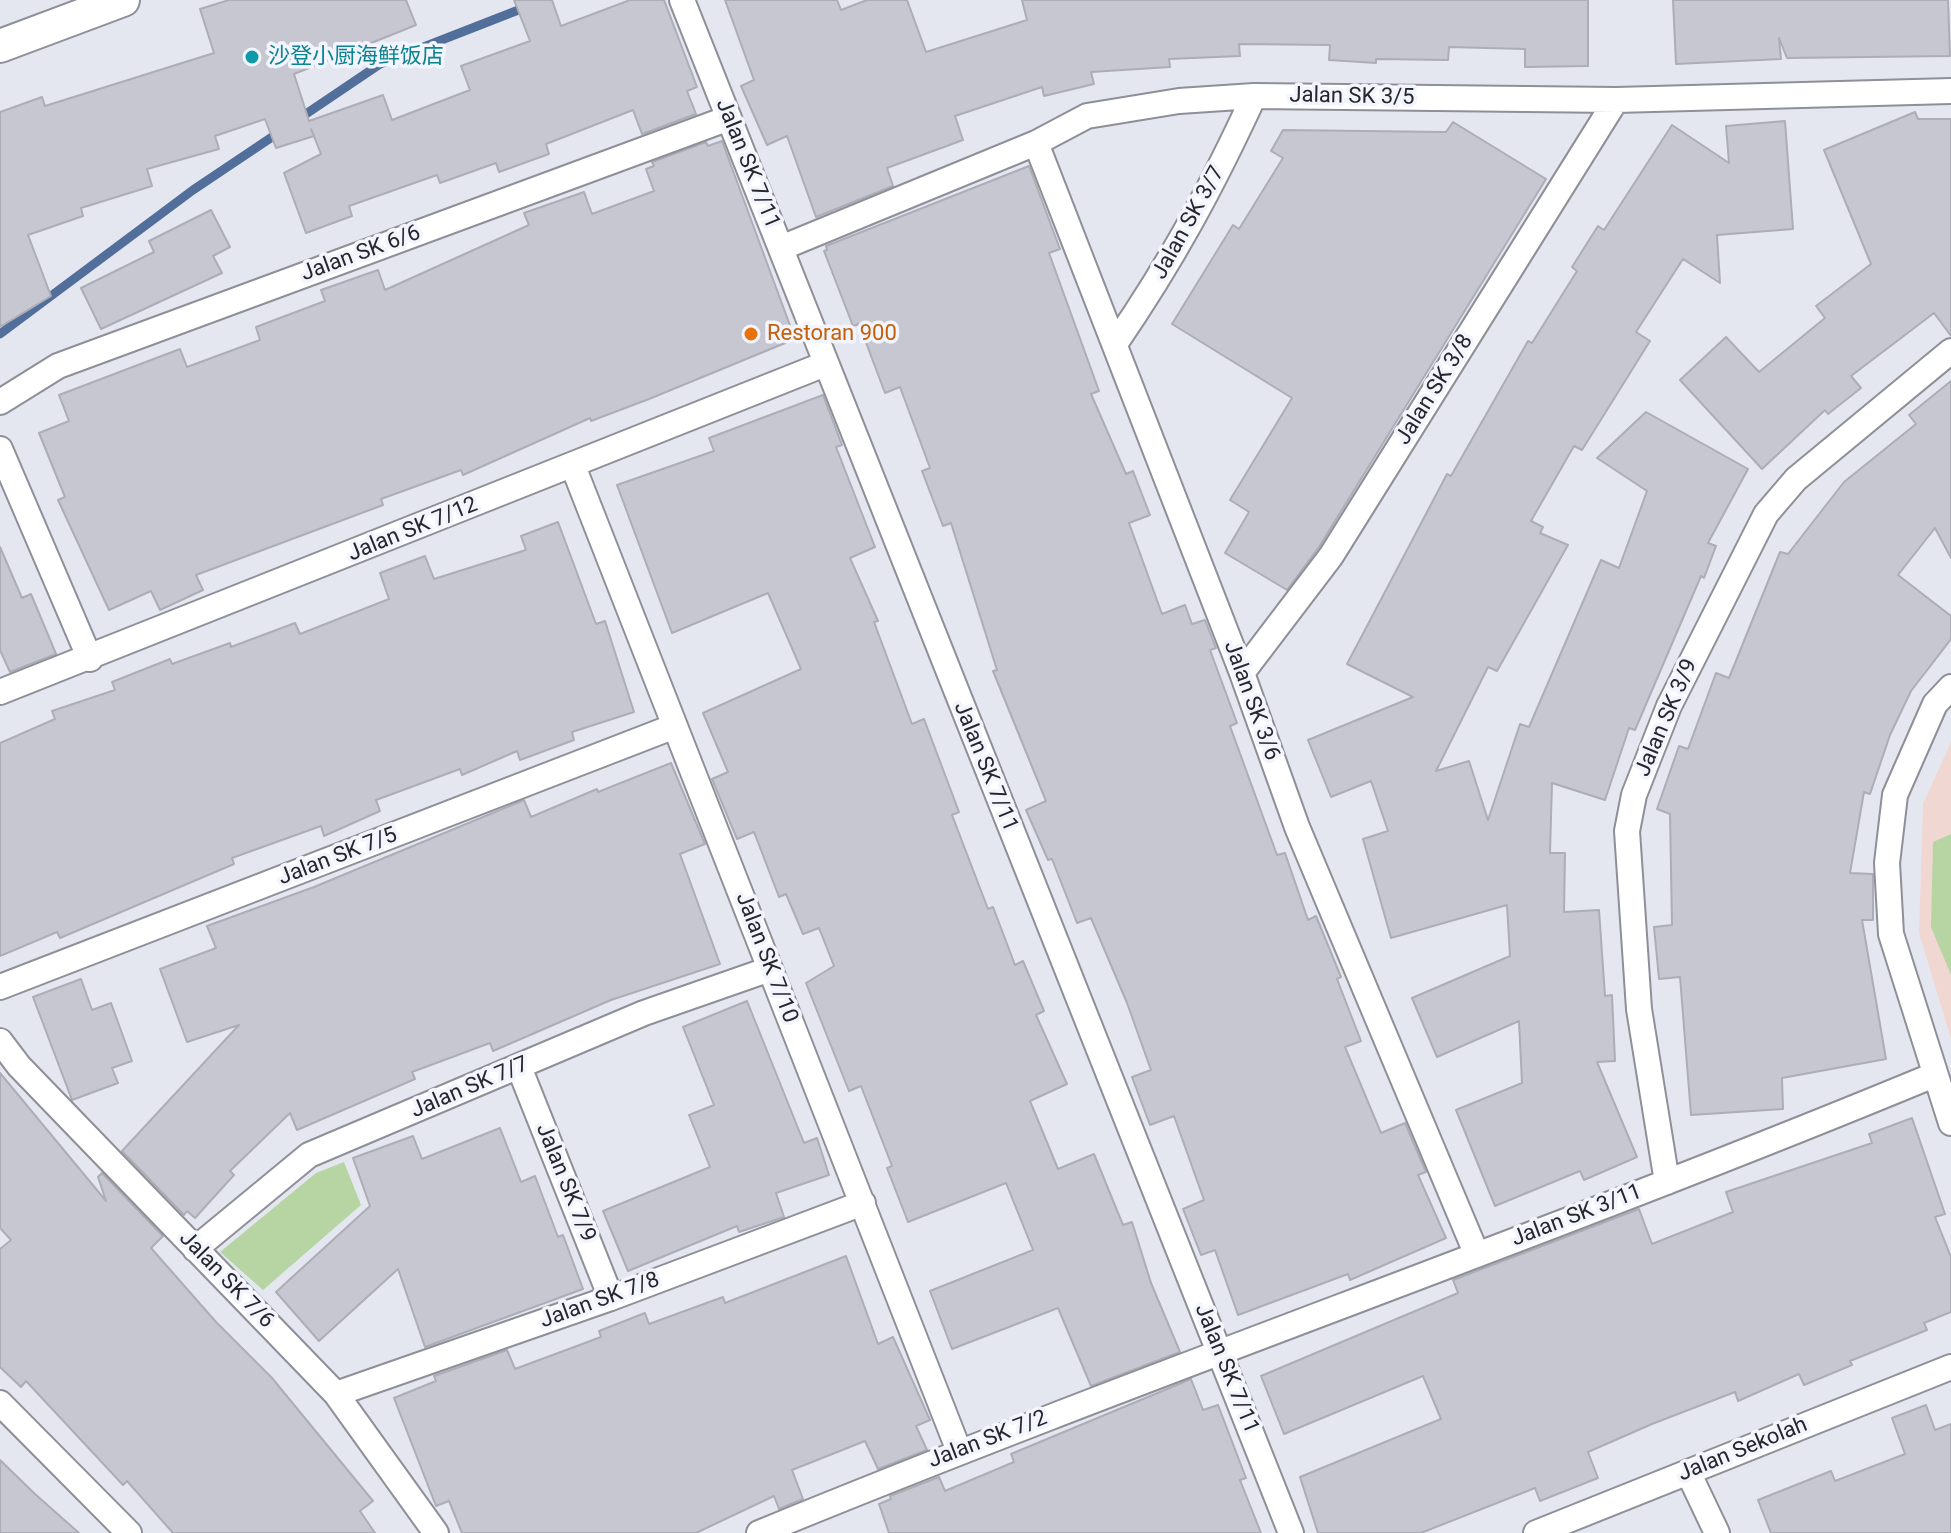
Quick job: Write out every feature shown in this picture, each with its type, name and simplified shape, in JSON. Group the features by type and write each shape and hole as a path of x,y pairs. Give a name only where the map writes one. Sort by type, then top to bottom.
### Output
{"street":[{"path":"0,46 123,0"},
{"name":"Jalan SK 7/11","path":"682,0 1291,1533"},
{"name":"Jalan SK 3/5","path":"781,248 1036,143 1087,116 1179,101 1254,96 1616,100 1951,91"},
{"name":"Jalan SK 3/7","path":"1115,344 1157,283 1206,200 1254,96"},
{"name":"Jalan SK 3/8","path":"1242,673 1331,556 1616,100"},
{"name":"Jalan SK 6/6","path":"0,402 58,366 729,118"},
{"name":"Jalan SK 3/6","path":"1036,143 1242,673 1297,827 1477,1255"},
{"name":"Jalan SK 3/9","path":"1667,1182 1639,1009 1627,831 1634,795 1675,693 1766,514 1796,479 1951,351"},
{"name":"Jalan SK 7/12","path":"0,692 90,659 825,364"},
{"path":"0,449 90,659"},
{"name":"Jalan SK 7/10","path":"573,466 959,1451"},
{"path":"1951,687 1935,704 1895,795 1887,863 1891,934 1951,1123"},
{"name":"Jalan SK 7/5","path":"0,987 675,726"},
{"name":"Jalan SK 7/7","path":"195,1249 309,1155 644,1013 770,969"},
{"name":"Jalan SK 7/6","path":"0,1041 19,1066 336,1394 436,1533"},
{"name":"Jalan SK 7/9","path":"519,1067 611,1298"},
{"name":"Jalan SK 3/11","path":"1218,1351 1667,1182 1934,1075"},
{"name":"Jalan SK 7/8","path":"336,1394 611,1298 863,1203"},
{"name":"Jalan SK 7/2","path":"759,1533 959,1451 1218,1351"},
{"name":"Jalan Sekolah","path":"1536,1533 1951,1367"},
{"path":"0,1403 129,1533"},
{"path":"1688,1472 1717,1533"}],"shaded area":[{"path":"1951,742 1951,1039 1919,933 1923,804"}],"green space":[{"path":"1951,834 1951,975 1931,927 1933,842"},
{"path":"344,1162 361,1205 263,1290 220,1252 316,1173"}],"building":[{"path":"229,0 406,0 416,25 294,74 309,121 383,95 392,120 470,90 461,66 530,41 514,0 552,0 561,26 630,0 664,0 697,87 687,91 696,114 642,134 633,110 546,144 549,154 499,172 496,163 440,183 437,175 349,206 352,216 306,233 284,173 321,154 314,136 276,148 265,119 215,136 219,149 147,169 152,186 81,208 83,216 28,235 51,296 0,327 0,112 42,97 45,106 214,53 200,9"},
{"path":"725,0 837,0 841,10 867,0 907,0 926,52 1027,20 1022,0 1588,0 1588,66 1525,67 1525,49 1449,47 1448,60 1376,59 1376,63 1329,60 1330,45 1239,44 1240,56 1169,59 1170,67 1091,72 1094,84 1044,96 1042,87 955,116 963,140 887,168 893,186 816,217 787,136 767,145 741,86 754,80"},
{"path":"1673,0 1948,0 1950,56 1787,58 1779,38 1781,59 1676,64"},
{"path":"1915,112 1918,119 1951,119 1951,336 1934,313 1851,376 1861,388 1828,414 1825,410 1762,469 1680,380 1726,337 1759,372 1825,318 1816,306 1871,264 1824,150"},
{"path":"1785,121 1793,229 1717,235 1720,283 1683,259 1636,332 1650,341 1582,450 1574,446 1531,521 1543,527 1540,533 1568,545 1497,671 1488,667 1436,771 1469,761 1488,820 1520,724 1529,727 1601,560 1619,568 1647,491 1597,458 1646,412 1748,469 1708,543 1716,546 1704,578 1701,576 1635,730 1629,728 1605,800 1552,783 1550,853 1565,853 1564,912 1599,910 1605,996 1612,995 1615,1061 1597,1062 1637,1157 1584,1180 1580,1171 1495,1206 1456,1110 1522,1083 1519,1021 1437,1057 1412,998 1510,956 1507,905 1391,938 1363,839 1388,831 1371,781 1331,797 1308,740 1413,697 1347,664 1447,474 1451,476 1528,341 1532,343 1577,271 1572,267 1598,226 1604,230 1672,125 1729,163 1726,126"},
{"path":"1453,122 1546,179 1319,547 1287,590 1225,553 1249,512 1230,500 1292,398 1172,324 1233,225 1239,229 1283,158 1271,151 1283,130 1446,132"},
{"path":"722,141 795,339 649,399 591,421 590,418 463,475 461,470 381,499 383,505 196,575 203,590 160,610 151,591 109,610 58,500 65,497 39,433 69,421 59,395 180,349 187,367 260,340 256,327 325,301 321,290 378,270 385,290 529,225 524,213 584,192 592,214 654,191 646,169 654,166 652,162 706,142 708,146"},
{"path":"1029,166 1060,249 1049,253 1099,391 1091,394 1126,474 1133,471 1150,515 1129,523 1162,614 1185,605 1192,624 1205,620 1216,648 1210,650 1237,723 1230,726 1277,855 1285,853 1308,920 1316,916 1341,977 1337,979 1361,1041 1345,1047 1381,1133 1405,1123 1426,1172 1418,1175 1446,1238 1350,1280 1348,1274 1238,1315 1215,1250 1201,1255 1183,1209 1204,1200 1174,1116 1150,1125 1132,1077 1151,1070 1127,1003 1091,918 1077,923 1052,859 1048,860 1026,810 1046,801 993,671 997,670 951,523 943,526 922,471 930,468 900,387 885,393 859,324 853,326 824,251 827,250 826,246"},
{"path":"211,210 230,247 213,256 222,273 101,329 81,288 154,252 149,241"},
{"path":"1951,381 1951,558 1935,528 1898,575 1951,616 1951,639 1911,691 1890,735 1870,794 1864,792 1850,873 1873,874 1873,920 1862,920 1886,1059 1782,1078 1783,1109 1691,1115 1680,977 1659,979 1654,927 1672,925 1670,814 1657,809 1679,746 1688,749 1716,673 1729,678 1780,552 1788,554 1844,482 1916,424 1909,415"},
{"path":"823,395 842,445 836,447 875,547 850,558 878,621 874,622 912,724 924,719 959,812 952,815 988,909 993,907 1015,965 1023,961 1044,1011 1036,1015 1067,1084 1030,1101 1058,1169 1094,1154 1123,1225 1132,1222 1151,1283 1180,1352 1091,1386 1058,1308 952,1349 930,1291 1033,1250 1006,1183 908,1222 887,1168 892,1166 861,1086 849,1091 806,983 834,966 819,928 803,934 786,894 779,897 754,832 737,839 712,779 728,772 703,713 801,669 768,593 672,633 617,485 714,451 709,438"},
{"path":"558,522 596,624 605,621 634,712 572,732 574,740 520,760 517,751 462,775 460,769 376,800 380,811 324,836 321,826 232,858 234,864 60,938 57,932 0,956 0,743 55,719 52,711 115,690 112,682 170,659 172,664 230,643 231,647 295,623 300,634 389,599 380,573 425,556 434,579 526,550 521,536"},
{"path":"0,547 22,598 31,594 56,654 10,672 0,650"},
{"path":"671,763 705,844 680,854 720,964 611,1000 493,1051 490,1043 412,1072 415,1079 297,1130 290,1113 230,1171 234,1175 195,1218 187,1211 184,1215 122,1151 239,1025 187,1042 160,969 216,948 207,926 314,887 524,800 531,817"},
{"path":"81,979 92,1010 111,1003 132,1061 112,1068 118,1083 72,1100 33,997"},
{"path":"747,1001 804,1143 817,1138 829,1175 776,1193 784,1217 739,1232 737,1226 628,1271 603,1211 710,1167 689,1115 714,1105 683,1027"},
{"path":"0,1073 106,1201 98,1177 102,1173 163,1236 151,1248 216,1322 272,1378 373,1501 360,1511 375,1533 173,1533 127,1481 123,1485 26,1381 21,1387 0,1367 0,1249 11,1240 0,1228"},
{"path":"1912,1118 1945,1214 1935,1217 1951,1257 1951,1312 1924,1323 1927,1330 1850,1361 1852,1365 1804,1385 1799,1374 1738,1401 1735,1392 1588,1452 1598,1478 1540,1501 1535,1488 1421,1533 1318,1533 1300,1477 1441,1419 1423,1376 1284,1434 1261,1376 1458,1293 1453,1280 1639,1209 1652,1244 1733,1212 1726,1192 1872,1143 1869,1134"},
{"path":"500,1128 521,1182 535,1176 558,1237 563,1235 583,1289 425,1347 398,1269 319,1341 276,1292 370,1206 353,1158 413,1136 422,1159"},
{"path":"846,1256 878,1344 893,1337 930,1420 916,1426 927,1450 878,1469 865,1441 792,1470 803,1499 779,1509 774,1496 696,1533 462,1533 449,1501 436,1506 394,1398 436,1381 434,1376 507,1350 515,1369 601,1337 599,1331 645,1313 649,1324 723,1297 725,1303"},
{"path":"1191,1379 1203,1410 1218,1405 1246,1478 1240,1480 1261,1533 889,1533 879,1504 891,1499 890,1496 939,1477 945,1491 1014,1462 1011,1454"},
{"path":"1926,1405 1935,1430 1951,1424 1951,1533 1771,1533 1758,1500 1831,1471 1835,1481 1905,1454 1892,1418"},
{"path":"0,1460 35,1494 79,1533 0,1533"}],"waterway":[{"path":"297,120 380,64 544,0"},
{"path":"0,334 193,190 281,131"}],"place":[{"name":"沙登小厨海鲜饭店","path":"252,57"},
{"name":"Restoran 900","path":"751,334"}]}
